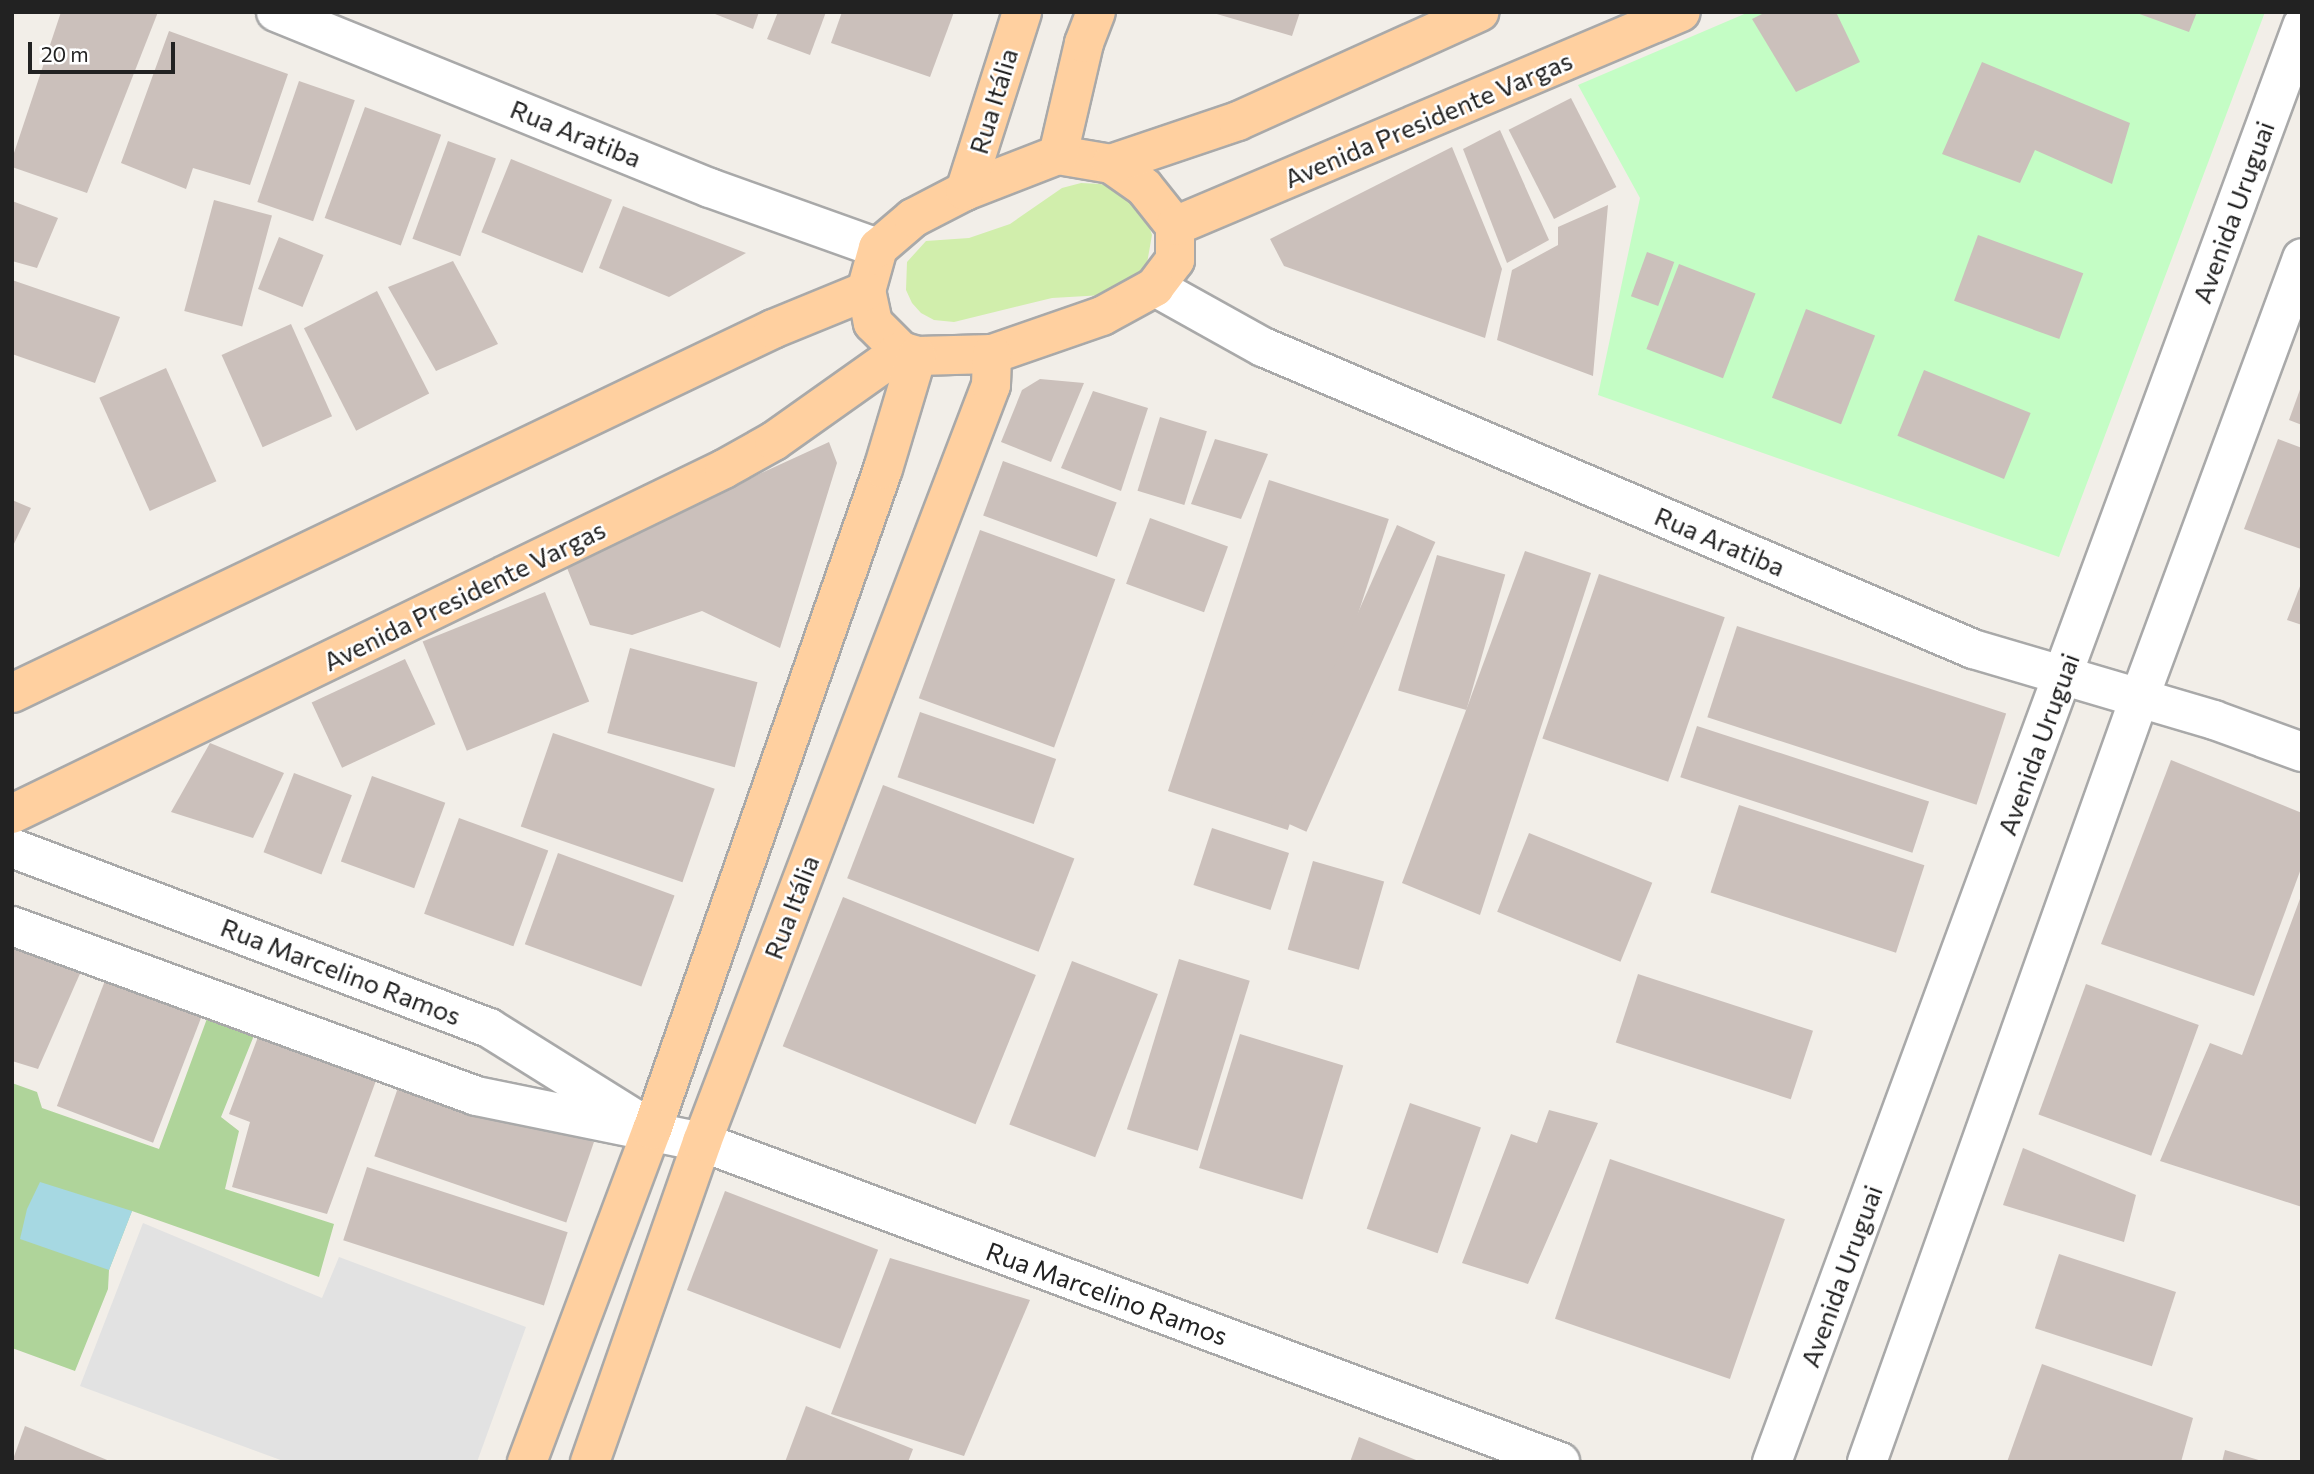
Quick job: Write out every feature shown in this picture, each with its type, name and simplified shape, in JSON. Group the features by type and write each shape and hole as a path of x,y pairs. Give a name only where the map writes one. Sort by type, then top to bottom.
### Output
{"main road":[{"name":"Rua Itália","path":"965,191 1022,12"},
{"path":"1058,155 1084,43 1096,12"},
{"path":"1111,164 1238,121 1479,12"},
{"name":"Avenida Presidente Vargas","path":"1175,226 1681,12"},
{"path":"1058,155 1111,164 1144,187 1175,226 1175,260 1155,288 1102,316 992,354 909,354 873,323 866,291 878,248 914,218 965,191 1058,155"},
{"path":"12,693 773,329 866,291"},
{"path":"527,1462 652,1130 883,469 909,354"},
{"name":"Avenida Presidente Vargas","path":"12,814 724,470 909,354"},
{"name":"Rua Itália","path":"590,1462 702,1142 991,384 992,354"}],"street":[{"name":"Rua Aratiba","path":"276,12 710,188 878,248"},
{"name":"Avenida Uruguai","path":"1772,1462 2302,26"},
{"path":"1867,1462 2139,699 2302,258"},
{"name":"Rua Aratiba","path":"1155,288 1263,346 1326,374 1973,649 2214,720 2302,752"},
{"name":"Rua Marcelino Ramos","path":"12,848 489,1028 652,1130"},
{"name":"Rua Marcelino Ramos","path":"12,926 475,1096 702,1142 1560,1462"}],"green space":[{"path":"1749,12 2265,12 2059,557 1598,395 1640,198 1578,85"},
{"path":"1081,183 1101,184 1120,190 1136,203 1146,217 1152,235 1146,269 1121,294 1052,298 954,322 934,320 921,313 912,303 906,290 907,262 926,241 969,238 1010,224 1062,188"},
{"path":"212,1005 259,1023 221,1117 239,1131 225,1189 334,1224 319,1277 132,1211 109,1270 108,1289 75,1371 12,1348 12,1083 37,1092 42,1108 159,1149"}],"shaded area":[{"path":"143,1223 322,1298 339,1257 526,1327 477,1462 286,1462 80,1386"}],"water":[{"path":"40,1182 132,1211 109,1270 20,1239 27,1209"}],"building":[{"path":"61,12 158,12 87,193 12,167 12,159"},
{"path":"710,12 759,12 753,29"},
{"path":"778,12 826,12 810,55 767,39"},
{"path":"842,12 954,12 930,77 831,43"},
{"path":"1210,12 1300,12 1292,36"},
{"path":"1766,12 1836,12 1860,62 1796,92 1752,19"},
{"path":"2134,12 2197,12 2189,32"},
{"path":"169,31 288,74 250,185 193,168 186,189 121,163"},
{"path":"1982,62 2130,123 2112,184 2035,150 2020,183 1942,154"},
{"path":"299,81 355,100 313,221 257,202"},
{"path":"1571,98 1616,187 1554,219 1509,130"},
{"path":"365,107 441,135 401,246 325,218"},
{"path":"1500,130 1549,240 1507,263 1463,149"},
{"path":"448,141 496,158 460,256 412,239"},
{"path":"1452,147 1502,269 1485,338 1284,266 1270,239"},
{"path":"511,159 612,200 582,273 481,232"},
{"path":"214,200 272,216 242,327 184,311"},
{"path":"12,201 58,218 37,268 12,261"},
{"path":"1608,205 1593,376 1497,340 1512,270 1558,245 1558,227"},
{"path":"623,206 746,253 669,297 599,268"},
{"path":"1978,235 2083,273 2059,339 1954,301"},
{"path":"279,237 324,255 303,307 258,289"},
{"path":"1647,252 1674,262 1658,306 1631,296"},
{"path":"453,261 498,344 436,371 388,287"},
{"path":"1679,264 1756,293 1723,378 1646,349"},
{"path":"12,280 120,317 95,383 12,354"},
{"path":"377,291 429,393 356,431 304,328"},
{"path":"1806,309 1875,336 1841,424 1772,398"},
{"path":"291,324 332,416 263,447 222,355"},
{"path":"166,368 216,481 150,511 99,398"},
{"path":"1924,370 2031,413 2004,479 1897,436"},
{"path":"1040,379 1084,383 1051,462 1001,442 1022,390"},
{"path":"2302,384 2302,425 2289,420"},
{"path":"1093,391 1148,408 1121,491 1061,468"},
{"path":"1160,417 1207,431 1184,505 1137,491"},
{"path":"1215,439 1268,454 1241,519 1191,504"},
{"path":"2278,439 2302,448 2301,549 2244,529"},
{"path":"829,442 837,463 780,648 702,611 632,635 590,625 565,563"},
{"path":"1003,461 1117,502 1097,557 983,516"},
{"path":"1269,480 1389,519 1288,830 1168,791"},
{"path":"12,500 31,508 12,548"},
{"path":"1150,518 1228,546 1204,612 1126,584"},
{"path":"1397,525 1435,542 1306,832 1268,815"},
{"path":"980,530 1115,579 1054,747 919,698"},
{"path":"1525,551 1591,573 1480,915 1402,883"},
{"path":"1437,555 1505,575 1466,710 1398,691"},
{"path":"1599,574 1725,617 1668,782 1542,739"},
{"path":"2302,581 2302,625 2287,620"},
{"path":"545,592 589,701 467,751 423,641"},
{"path":"1737,626 2006,713 1976,805 1707,717"},
{"path":"630,648 758,682 735,767 607,733"},
{"path":"405,659 435,724 342,768 312,703"},
{"path":"920,712 1056,759 1034,824 898,777"},
{"path":"1697,726 1929,801 1912,853 1680,777"},
{"path":"553,733 715,789 682,882 521,827"},
{"path":"210,743 284,773 253,838 171,812"},
{"path":"2171,760 2302,813 2302,866 2254,996 2101,944"},
{"path":"294,773 352,795 321,875 264,852"},
{"path":"372,776 445,803 414,888 341,862"},
{"path":"883,785 1074,858 1039,952 847,878"},
{"path":"1739,805 1924,865 1896,953 1711,892"},
{"path":"459,818 548,850 513,946 424,914"},
{"path":"1212,828 1289,853 1270,910 1193,885"},
{"path":"1529,833 1652,883 1620,962 1497,912"},
{"path":"558,853 675,895 641,987 525,944"},
{"path":"1313,861 1384,881 1359,970 1288,949"},
{"path":"2301,896 2302,1207 2160,1161 2210,1043 2242,1055"},
{"path":"843,897 1036,975 976,1124 783,1046"},
{"path":"14,948 82,969 38,1069 12,1061"},
{"path":"1179,959 1250,981 1198,1151 1127,1129"},
{"path":"1072,961 1158,994 1095,1157 1009,1124"},
{"path":"1638,974 1813,1031 1791,1099 1616,1042"},
{"path":"106,978 202,1015 153,1143 57,1106"},
{"path":"2086,984 2199,1025 2151,1156 2038,1115"},
{"path":"261,1029 381,1067 327,1214 232,1187 250,1122 229,1114"},
{"path":"1240,1034 1343,1066 1302,1199 1199,1168"},
{"path":"402,1076 594,1142 566,1222 374,1156"},
{"path":"1410,1103 1481,1127 1438,1253 1367,1229"},
{"path":"1549,1110 1598,1123 1528,1284 1462,1263 1511,1134 1537,1143"},
{"path":"2023,1148 2136,1195 2124,1242 2003,1205"},
{"path":"1610,1159 1785,1219 1730,1379 1555,1319"},
{"path":"367,1167 568,1232 544,1305 343,1240"},
{"path":"725,1191 878,1250 840,1349 687,1290"},
{"path":"2059,1254 2176,1292 2152,1366 2035,1328"},
{"path":"890,1258 1030,1300 964,1456 831,1414"},
{"path":"2042,1364 2193,1418 2181,1462 2007,1462"},
{"path":"806,1406 913,1449 908,1462 785,1462"},
{"path":"25,1426 112,1462 12,1462"},
{"path":"1359,1437 1421,1462 1350,1462"},
{"path":"2225,1450 2262,1461 2262,1462 2222,1462"}]}
